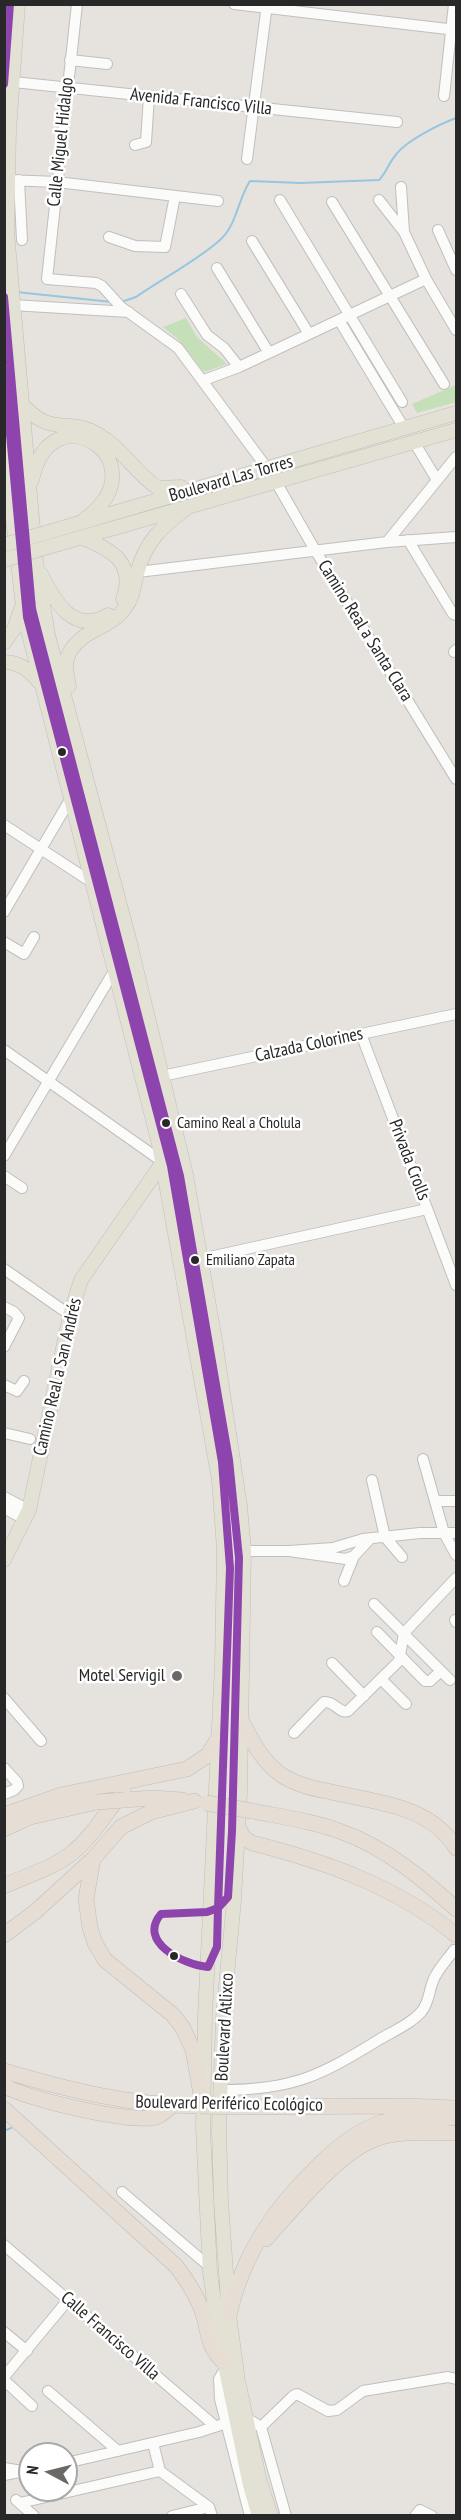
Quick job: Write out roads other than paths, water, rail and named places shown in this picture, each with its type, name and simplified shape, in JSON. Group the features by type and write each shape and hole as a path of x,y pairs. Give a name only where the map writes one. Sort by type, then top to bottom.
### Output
{"highway":[{"path":"240,1718 262,1757 285,1777 305,1786 397,1807 421,1815 442,1830 456,1848"},
{"path":"4,1815 61,1795 175,1773 192,1766 208,1755 220,1735"},
{"path":"4,1886 58,1862 72,1853 88,1837 123,1792 140,1779"},
{"path":"4,1829 30,1817 97,1802 124,1800 153,1798 200,1802 252,1811 310,1822 342,1832 375,1847 418,1875 456,1909"},
{"path":"4,1935 35,1912 93,1859 115,1833 131,1820 151,1812 200,1802"},
{"path":"238,1827 244,1838 252,1843 330,1866 386,1888 419,1907 456,1935"},
{"path":"93,1859 87,1899 90,1928 95,1943 112,1966 173,2015 183,2028 193,2050 196,2103"},
{"path":"418,1875 456,1920"},
{"name":"Boulevard Periférico Ecológico","path":"4,2071 109,2099 171,2106 196,2103 240,2107 456,2108"},
{"path":"4,2086 54,2103 125,2115 154,2117 171,2106"},
{"path":"4,2109 176,2266 190,2285 200,2306 211,2349 225,2365"},
{"path":"229,2318 240,2275 263,2229 288,2195 333,2152 354,2135 385,2122 405,2118 456,2117"},
{"path":"229,2318 247,2271 266,2239 344,2158 378,2137 392,2134 456,2133"}],"main road":[{"name":"Boulevard Atlixco","path":"18,4 8,82 13,180 7,232 20,402 36,563 48,634 129,939 182,1156 225,1403 244,1551 238,1827 223,2018 221,2090 220,2201 229,2318 230,2422"},
{"path":"20,402 43,423 56,427 83,428 98,434 158,488 219,483"},
{"name":"Boulevard Las Torres","path":"4,545 456,413"},
{"name":"Boulevard Las Torres","path":"4,560 456,430"},
{"path":"30,494 37,459 44,448 67,436 92,441 109,459 112,482 102,504 78,524"},
{"name":"Boulevard Atlixco","path":"4,441 8,506 22,604 163,1162 219,1480 224,1550 220,1735 205,2016 196,2103 210,2267 225,2365 230,2422 259,2516"},
{"path":"129,939 131,924 69,687 66,664 70,651 82,637 109,624 126,608 133,595 146,551 160,528 187,508"},
{"path":"36,563 58,604 65,612 81,620 93,621 106,617 122,602 126,591 125,572 116,555 106,547 83,538"},
{"path":"4,643 15,629 22,604"},
{"path":"4,662 16,663 32,674 41,684"},
{"path":"163,1162 182,1156"},
{"name":"Camino Real a San Andrés","path":"4,1560 27,1515 70,1315 81,1280 163,1162"},
{"path":"205,2016 223,2018"},
{"path":"230,2422 271,2516"}],"street":[{"name":"Calle Miguel Hidalgo","path":"76,4 47,279 96,283 125,310"},
{"path":"234,4 267,6 454,30"},
{"path":"444,96 454,30 454,4"},
{"path":"247,159 267,6"},
{"path":"70,60 107,64"},
{"name":"Avenida Francisco Villa","path":"8,82 397,122"},
{"path":"135,145 146,142 149,96"},
{"path":"22,240 13,180 57,182 218,201"},
{"path":"401,187 404,232"},
{"path":"109,237 135,246 165,247 175,196"},
{"path":"280,200 404,428"},
{"path":"379,200 404,232 426,279 456,330"},
{"path":"332,202 444,384"},
{"path":"438,230 456,270"},
{"path":"252,241 309,334"},
{"path":"218,268 269,353"},
{"path":"204,380 269,353 426,279"},
{"path":"181,294 207,335 224,348 238,367"},
{"path":"12,303 125,310 178,348 204,380 267,468"},
{"path":"344,318 402,402"},
{"path":"414,442 437,480"},
{"path":"387,542 456,457"},
{"name":"Camino Real a Santa Clara","path":"276,482 315,550 456,779"},
{"path":"138,572 387,542 456,537"},
{"path":"408,540 453,614 456,615"},
{"path":"4,912 71,798"},
{"path":"4,825 93,883"},
{"path":"4,942 24,954 34,937"},
{"path":"4,1156 114,971"},
{"name":"Calzada Colorines","path":"162,1076 456,1014"},
{"name":"Privada Crolls","path":"361,1034 456,1285"},
{"path":"4,1050 163,1162"},
{"path":"4,1176 22,1188"},
{"path":"199,1259 427,1209"},
{"path":"4,1269 70,1315"},
{"path":"4,1307 14,1312 19,1318 4,1347"},
{"path":"4,1385 17,1391 24,1381"},
{"path":"4,1433 30,1439"},
{"path":"423,1459 444,1533 456,1555"},
{"path":"372,1480 385,1537 402,1557"},
{"path":"4,1497 27,1515"},
{"path":"435,1502 456,1501"},
{"path":"4,1509 27,1515"},
{"path":"244,1551 333,1548 385,1537 420,1533 456,1533"},
{"path":"344,1581 354,1556 370,1539"},
{"path":"289,1551 341,1559 354,1556"},
{"path":"294,1733 324,1702 333,1703 345,1712 364,1696 399,1661 404,1633 456,1578"},
{"path":"374,1604 450,1680"},
{"path":"377,1632 428,1682 441,1671"},
{"path":"332,1664 364,1696"},
{"path":"381,1679 406,1704"},
{"path":"4,1698 41,1741"},
{"path":"4,1768 18,1786 14,1791 4,1794"},
{"path":"221,2090 278,2087 313,2077 362,2050 415,2018 422,2011 434,1979 453,1950"},
{"path":"122,2193 210,2267"},
{"name":"Calle Francisco Villa","path":"4,2245 68,2300 230,2422 261,2427"},
{"path":"32,2406 4,2379 38,2334 68,2300"},
{"path":"4,2332 27,2351"},
{"path":"286,2516 261,2427 292,2396 297,2394 319,2409 337,2410 363,2391 452,2378"},
{"path":"48,2391 118,2451"},
{"path":"78,2460 230,2422 250,2516"},
{"path":"153,2443 160,2471 210,2511"},
{"path":"34,2516 17,2501 160,2471"},
{"path":"172,2516 210,2511"},
{"path":"417,2513 432,2516"}],"waterway":[{"path":"121,302 136,297 191,262 221,239 231,226 250,181 300,183 379,180 406,145 456,118"},
{"path":"16,292 112,302"},
{"path":"4,2131 11,2128"}],"place":[{"name":"Camino Real a Cholula","path":"166,1123"},
{"name":"Emiliano Zapata","path":"195,1260"},
{"name":"Motel Servigil","path":"177,1676"}]}
